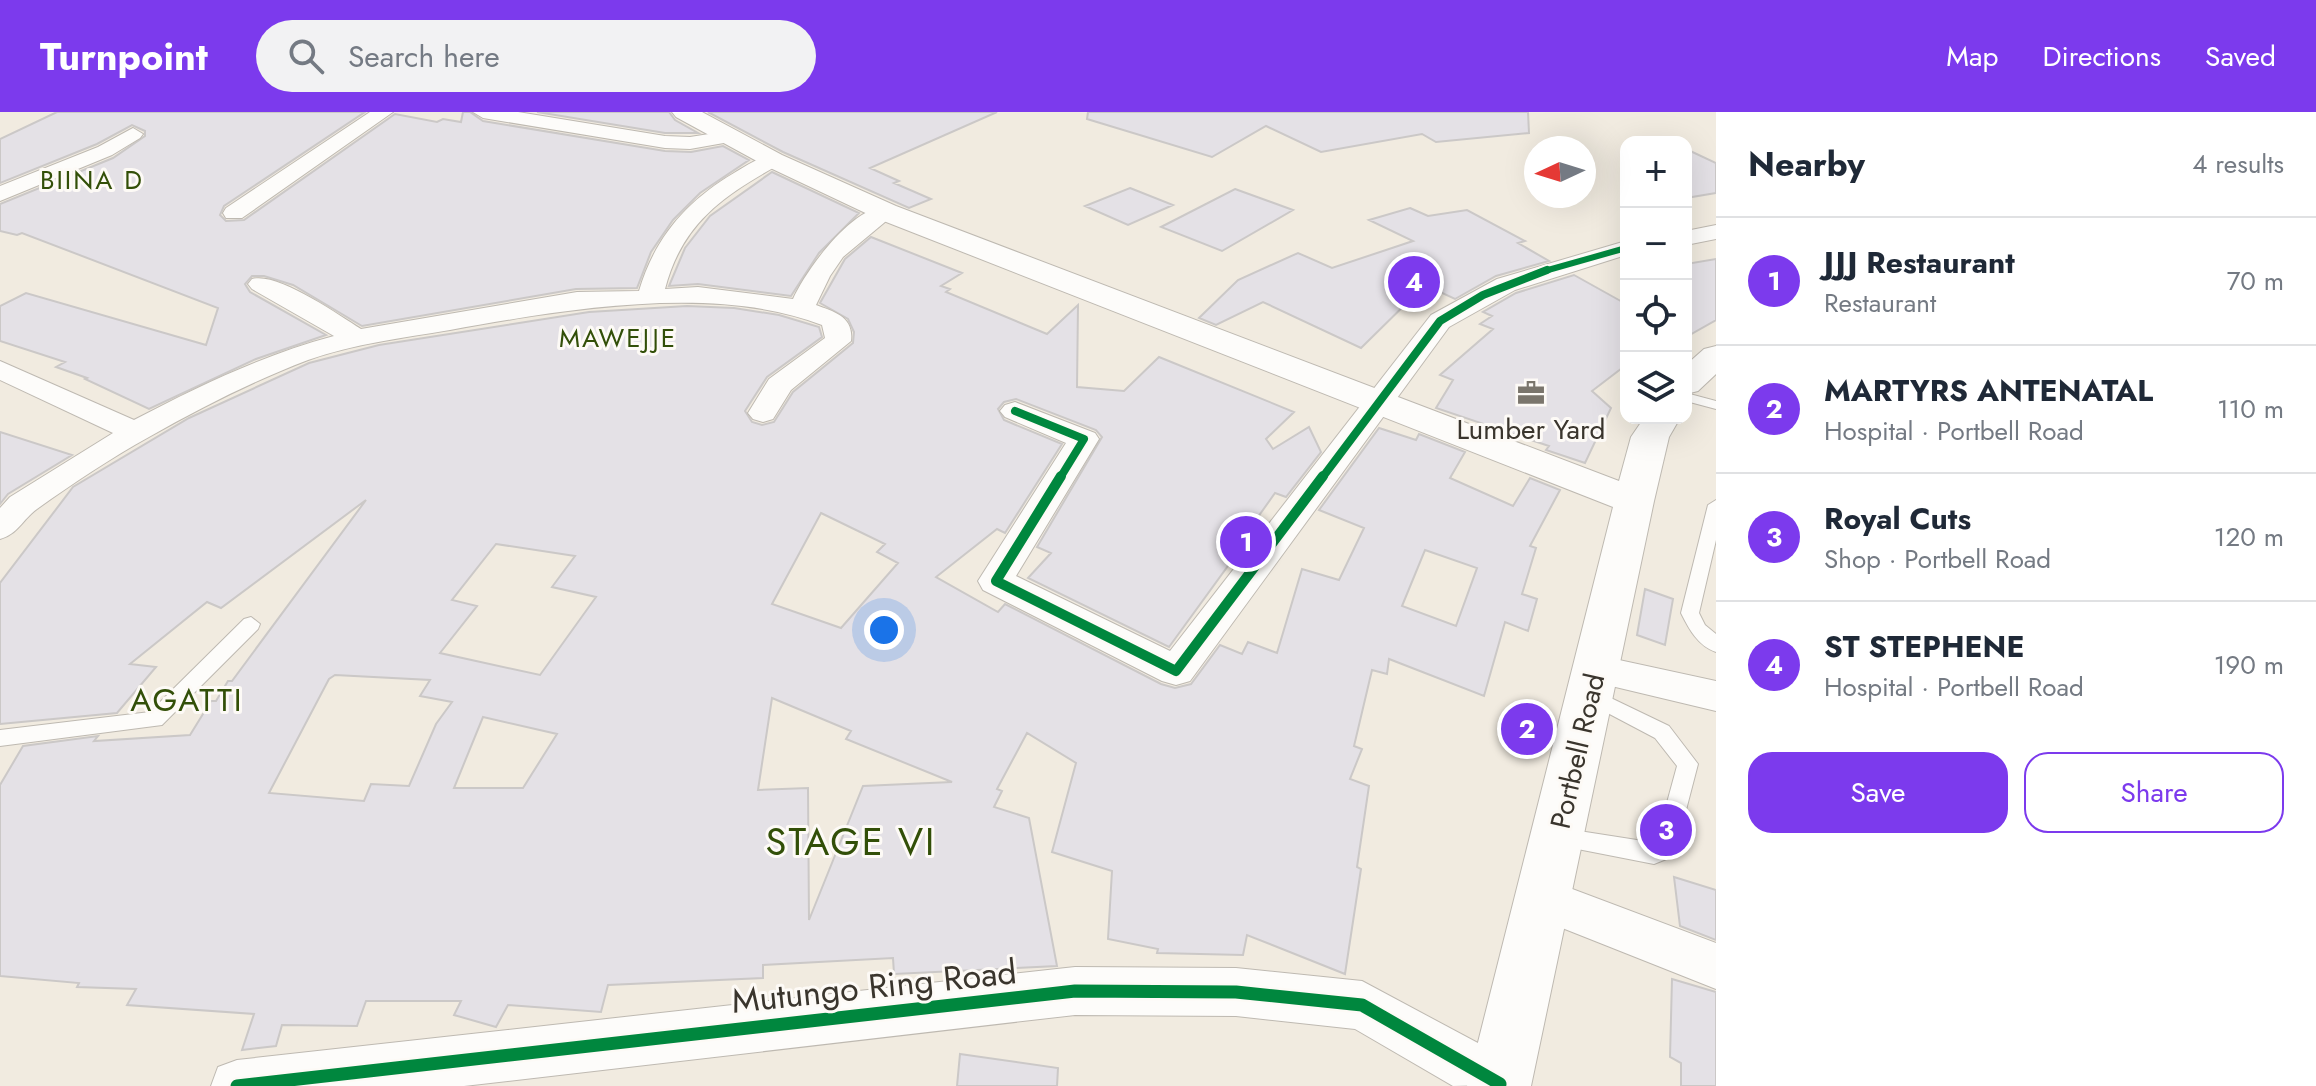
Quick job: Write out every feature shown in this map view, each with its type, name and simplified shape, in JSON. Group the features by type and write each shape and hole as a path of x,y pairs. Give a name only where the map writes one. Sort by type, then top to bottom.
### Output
{"main road":[{"path":"684,112 773,160 886,212 1634,501"},
{"path":"1692,378 1716,356"},
{"name":"Portbell Road","path":"1499,1085 1634,501 1650,437 1658,424"}],"street":[{"path":"234,213 383,112"},
{"path":"483,112 665,142 690,143 728,137"},
{"path":"0,194 105,151 133,134"},
{"path":"650,298 666,245 682,224 726,185 773,160"},
{"path":"802,308 815,276 844,240 886,212"},
{"path":"1692,237 1716,232"},
{"path":"1015,411 1084,439 996,581 1176,671 1440,321 1466,301 1549,269 1620,250"},
{"path":"261,284 314,311 356,338"},
{"path":"0,528 33,496 135,432 216,389 299,354 356,338 577,300 698,295 802,308 833,320 839,332 838,341 779,385 763,413"},
{"path":"6,377 135,432"},
{"path":"1593,682 1716,696"},
{"path":"1543,899 1716,966"},
{"name":"Mutungo Ring Road","path":"237,1086 1075,991 1236,992 1362,1005 1499,1085"}],"lane":[{"path":"1692,399 1716,405"},
{"path":"1716,505 1690,613 1698,629 1716,645"},
{"path":"0,738 155,719 251,624"},
{"path":"1557,837 1654,854 1666,849 1688,764 1662,732 1593,682"}],"building":[{"path":"57,112 365,112 224,206 220,215 226,221 244,220 395,114 437,122 443,119 461,122 463,112 470,112 483,121 665,151 691,152 723,146 749,160 700,193 673,220 651,252 637,288 576,289 362,326 293,285 264,276 252,276 245,284 250,292 326,335 256,359 149,409 87,378 56,367 65,362 0,341 0,306 26,293 206,345 218,308 22,233 17,235 0,231 0,204 113,158 145,136 145,131 132,125 97,144 0,183 0,139"},
{"path":"537,112 669,112 675,120 698,133 665,133"},
{"path":"708,112 997,112 870,168 899,181 894,183 931,199 909,208 783,152"},
{"path":"1088,112 1528,112 1529,133 1436,142 1422,134 1321,152 1266,126 1212,157 1087,119"},
{"path":"1692,152 1716,163 1716,193 1692,197"},
{"path":"772,172 859,213 819,253 791,296 698,284 669,286 685,248 710,216"},
{"path":"1130,188 1173,205 1128,225 1085,206"},
{"path":"1235,189 1293,210 1222,251 1161,227"},
{"path":"1410,208 1428,216 1467,210 1525,241 1518,243 1549,261 1496,276 1455,299 1425,285 1361,348 1263,302 1216,325 1199,318 1238,280 1298,253 1332,268 1413,241 1369,220"},
{"path":"871,237 962,273 941,286 950,289 946,292 1047,334 1078,305 1077,387 1124,391 1159,357 1294,412 1266,439 1273,449 1309,427 1321,452 1286,497 1275,493 1226,562 1230,563 1169,647 1028,578 1051,553 1037,547 1102,437 1096,430 1016,399 1004,402 998,409 1004,420 1062,444 1005,533 997,529 936,577 998,612 1005,604 1161,684 1175,688 1191,684 1220,645 1242,654 1248,642 1277,653 1302,569 1339,580 1364,528 1319,510 1379,428 1416,440 1419,434 1465,452 1450,478 1513,506 1530,478 1560,490 1530,546 1536,548 1522,594 1537,599 1528,631 1505,622 1484,696 1389,659 1387,674 1372,670 1354,746 1362,749 1350,779 1369,786 1357,867 1361,869 1345,974 1247,935 1243,955 1157,953 1158,949 1108,939 1112,871 1052,852 1076,763 1027,733 997,789 1002,791 994,807 1029,818 1057,966 894,974 893,958 763,965 763,978 608,985 601,1012 508,1005 496,1027 454,1015 461,1001 366,1001 357,1026 282,1025 276,1046 242,1050 254,1014 127,1005 136,989 77,987 79,983 0,976 0,785 23,746 98,736 94,741 190,735 211,701 216,701 228,681 232,681 366,500 221,608 207,602 130,664 156,667 117,713 0,724 0,583 73,487 189,418 309,363 379,345 589,312 687,306 734,308 779,315 819,327 822,337 767,377 745,411 752,422 762,425 774,422 793,392 853,343 854,332 848,319 820,303 845,259","holes":["821,513 885,544 877,552 898,563 841,628 772,604","496,544 575,556 552,587 596,597 540,675 440,653 477,606 452,600","1425,550 1477,568 1456,626 1402,606","335,675 430,680 420,696 452,702 436,724 409,786 371,784 364,801 269,793 329,679","772,698 851,731 846,739 952,782 863,786 809,920 808,788 758,790","483,717 557,734 523,788 454,788"]},
{"path":"1716,259 1716,320 1692,334 1692,280 1692,263"},
{"path":"1574,275 1620,301 1620,370 1592,391 1611,408 1585,463 1546,450 1549,446 1436,408 1453,380 1440,375 1493,329 1480,324 1492,316 1483,312 1516,293"},
{"path":"0,432 72,455 8,494 0,504"},
{"path":"1645,589 1673,599 1665,645 1637,635"},
{"path":"1674,877 1716,890 1716,940 1680,926"},
{"path":"1672,979 1716,992 1716,1086 1681,1086 1681,1063 1670,1057"},
{"path":"960,1054 1058,1068 1057,1086 957,1086"}],"cycle path":[{"path":"1015,411 1084,439 996,581 1176,671 1440,321 1506,285 1620,250"},
{"path":"237,1086 1075,991 1236,992 1362,1005 1500,1084"}],"place":[{"name":"ST STEPHENE","path":"1414,282"},
{"name":"Lumber Yard","path":"1531,393"},
{"name":"JJJ Restaurant","path":"1246,542"},
{"name":"MARTYRS ANTENATAL","path":"1527,729"},
{"name":"Royal Cuts","path":"1666,830"}],"district":[{"name":"BIINA D","path":"92,180"},
{"name":"MAWEJJE","path":"618,338"},
{"name":"AGATTI","path":"187,700"},
{"name":"STAGE VI","path":"851,842"}]}
